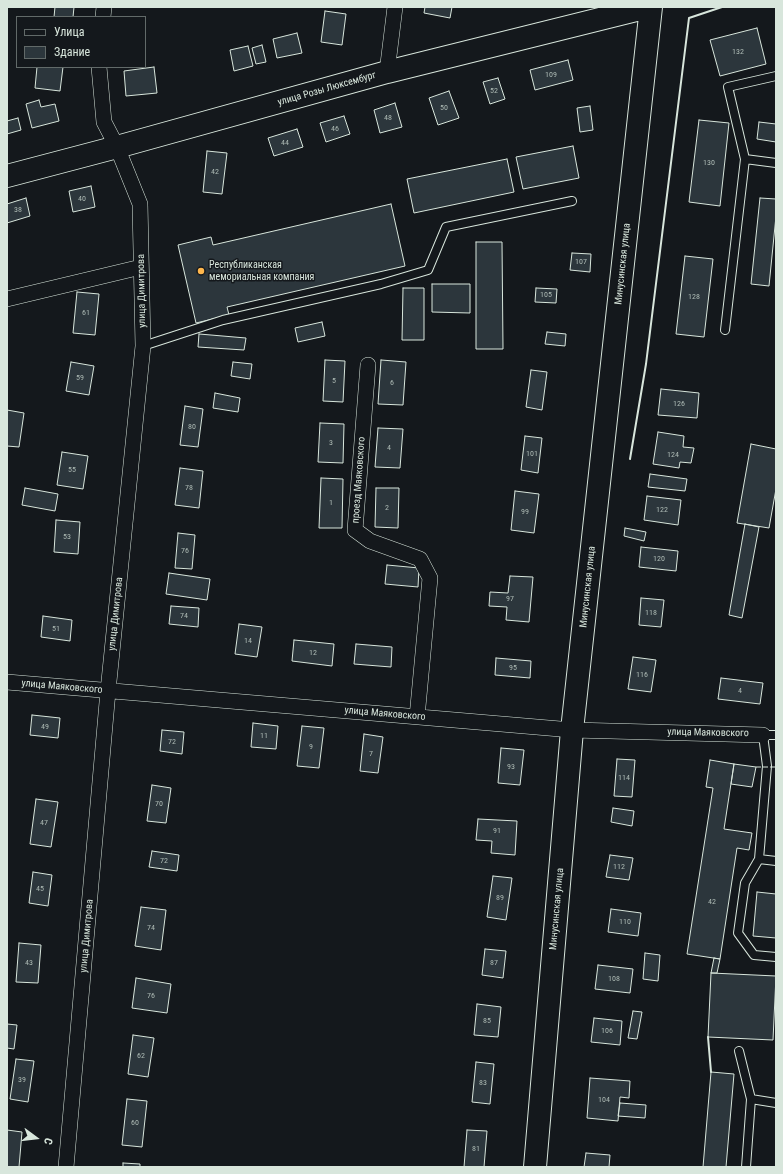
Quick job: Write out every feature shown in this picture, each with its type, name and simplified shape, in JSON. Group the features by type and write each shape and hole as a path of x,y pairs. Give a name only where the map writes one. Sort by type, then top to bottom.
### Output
{"street":[{"path":"387,72 395,7"},
{"name":"улица Розы Люксембург","path":"7,176 387,72 650,7"},
{"name":"Минусинская улица","path":"535,1167 572,730 650,7"},
{"name":"улица Димитрова","path":"66,1167 108,691 143,346 140,204 117,147 104,122 99,68"},
{"path":"7,299 141,267"},
{"name":"проезд Маяковского","path":"368,366 355,530 370,541 420,559 430,578 417,717"},
{"name":"улица Маяковского","path":"7,682 572,730 770,735"}],"lane":[{"path":"725,330 745,159 728,87 776,76"},
{"path":"745,159 776,163"},
{"path":"143,346 222,320 381,284 428,270 446,227 572,201"},
{"path":"770,735 759,859 745,883 738,933 754,955 776,957"},
{"path":"759,859 776,861"},
{"path":"739,1051 751,1099 746,1167"},
{"path":"751,1099 776,1103"}],"building":[{"path":"55,7 74,7 73,16 54,16"},
{"path":"425,7 452,7 450,18 424,13"},
{"path":"325,11 346,14 342,45 321,42"},
{"path":"757,28 766,64 720,76 710,40"},
{"path":"297,33 302,53 277,58 273,39"},
{"path":"262,45 266,62 256,64 252,48"},
{"path":"248,46 253,66 234,71 230,50"},
{"path":"568,60 573,80 535,90 530,70"},
{"path":"154,67 157,93 126,96 124,71"},
{"path":"37,68 63,68 60,91 35,88"},
{"path":"498,78 505,99 490,104 483,82"},
{"path":"449,91 459,118 438,125 429,98"},
{"path":"39,100 41,107 55,104 59,121 32,128 26,104"},
{"path":"395,103 402,127 380,133 374,110"},
{"path":"590,106 593,130 580,132 577,108"},
{"path":"344,116 350,134 326,142 320,123"},
{"path":"18,118 21,130 7,134 7,121"},
{"path":"699,120 729,123 720,206 689,202"},
{"path":"759,122 776,124 776,142 757,139"},
{"path":"297,129 303,147 274,156 268,138"},
{"path":"573,146 579,178 523,189 516,157"},
{"path":"207,151 227,153 222,194 203,192"},
{"path":"507,159 514,192 414,213 407,179"},
{"path":"91,186 95,207 73,212 69,191"},
{"path":"26,198 30,216 7,223 7,204"},
{"path":"760,198 776,199 776,216 769,286 751,284"},
{"path":"391,204 405,266 227,307 229,315 196,323 178,245 211,237 213,245"},
{"path":"476,242 502,242 503,349 476,349"},
{"path":"572,253 591,254 590,272 570,270"},
{"path":"685,256 713,259 704,337 676,334"},
{"path":"432,284 470,284 470,313 432,312"},
{"path":"403,288 424,288 424,340 402,340"},
{"path":"536,288 557,289 556,303 535,302"},
{"path":"77,292 99,294 95,335 73,333"},
{"path":"322,322 325,336 298,342 295,328"},
{"path":"547,332 566,334 565,346 545,344"},
{"path":"199,334 246,338 244,350 198,347"},
{"path":"325,360 345,361 343,402 323,401"},
{"path":"381,360 406,362 403,405 378,404"},
{"path":"71,362 94,366 89,395 66,391"},
{"path":"233,362 252,364 250,379 231,376"},
{"path":"531,370 547,372 542,410 526,407"},
{"path":"661,389 699,393 697,418 658,415"},
{"path":"215,393 240,398 238,412 213,408"},
{"path":"185,406 203,409 198,447 180,445"},
{"path":"7,410 24,413 19,447 7,446"},
{"path":"320,423 344,424 343,463 318,462"},
{"path":"378,428 403,429 400,468 375,467"},
{"path":"658,432 684,436 683,447 694,448 691,463 680,462 679,468 653,464"},
{"path":"525,436 542,438 538,473 521,470"},
{"path":"751,444 776,449 776,489 769,528 737,523"},
{"path":"62,452 88,456 83,489 57,485"},
{"path":"180,468 203,471 199,508 175,505"},
{"path":"650,474 687,479 685,491 648,487"},
{"path":"321,478 343,479 342,528 319,528"},
{"path":"25,488 58,494 55,511 22,505"},
{"path":"376,488 399,488 398,528 375,527"},
{"path":"515,491 539,494 534,533 511,530"},
{"path":"647,496 681,500 678,525 644,520"},
{"path":"56,520 80,522 78,554 54,552"},
{"path":"745,524 759,527 742,618 729,615"},
{"path":"625,528 646,532 644,541 624,536"},
{"path":"178,533 195,535 192,569 175,568"},
{"path":"641,547 678,551 676,571 639,567"},
{"path":"387,565 419,568 418,587 385,584"},
{"path":"169,573 210,579 207,600 166,594"},
{"path":"510,576 533,577 529,622 506,620 507,607 489,606 490,592 508,593"},
{"path":"641,598 664,600 661,627 639,625"},
{"path":"171,606 199,608 198,627 169,624"},
{"path":"43,616 72,620 70,641 41,637"},
{"path":"239,624 262,627 257,657 235,654"},
{"path":"294,640 334,644 332,666 292,661"},
{"path":"356,644 392,647 391,667 354,664"},
{"path":"633,657 656,660 651,692 628,689"},
{"path":"496,658 531,661 530,678 495,675"},
{"path":"721,678 763,683 760,704 718,699"},
{"path":"32,715 60,718 58,738 30,735"},
{"path":"253,723 278,726 276,749 251,747"},
{"path":"302,726 324,728 319,768 297,766"},
{"path":"162,730 184,732 182,754 160,751"},
{"path":"364,734 383,737 378,773 360,771"},
{"path":"501,748 524,750 520,785 498,783"},
{"path":"617,759 635,760 632,797 614,796"},
{"path":"710,760 734,764 724,829 752,833 749,850 737,848 720,959 687,954 713,788 706,787"},
{"path":"734,764 756,767 752,787 731,784"},
{"path":"152,785 171,788 166,823 147,821"},
{"path":"36,799 58,802 51,847 30,844"},
{"path":"613,808 634,811 632,826 611,822"},
{"path":"478,819 517,821 515,855 491,853 492,841 476,840"},
{"path":"152,851 179,855 177,871 149,867"},
{"path":"610,855 633,858 629,880 606,877"},
{"path":"33,872 52,875 48,906 29,903"},
{"path":"493,876 512,878 506,920 487,917"},
{"path":"757,892 776,894 776,938 753,936"},
{"path":"141,907 166,910 161,950 135,946"},
{"path":"611,909 641,913 638,936 608,932"},
{"path":"19,943 41,945 38,983 16,982"},
{"path":"485,949 506,951 503,978 482,975"},
{"path":"645,953 660,955 658,981 643,979"},
{"path":"714,958 720,959 717,973 711,973"},
{"path":"598,965 633,969 630,993 595,989"},
{"path":"711,973 776,976 773,1040 708,1037"},
{"path":"136,978 171,984 167,1013 132,1008"},
{"path":"477,1004 501,1007 498,1037 474,1035"},
{"path":"633,1011 642,1012 637,1039 628,1038"},
{"path":"594,1018 622,1021 620,1045 591,1042"},
{"path":"7,1024 17,1025 14,1049 7,1048"},
{"path":"133,1035 154,1038 148,1077 128,1074"},
{"path":"16,1059 34,1061 28,1102 10,1099"},
{"path":"476,1062 494,1064 490,1104 472,1102"},
{"path":"711,1072 734,1074 726,1167 703,1167"},
{"path":"590,1078 630,1081 629,1098 620,1097 618,1121 587,1118"},
{"path":"127,1099 147,1101 142,1147 122,1145"},
{"path":"620,1103 646,1105 645,1118 618,1116"},
{"path":"7,1130 22,1132 19,1167 7,1167"},
{"path":"467,1130 487,1131 484,1167 464,1167"},
{"path":"586,1153 610,1155 609,1167 584,1167"},
{"path":"123,1163 140,1164 140,1167 123,1167"}],"fence":[{"path":"756,767 776,767"}],"wall":[{"path":"630,459 646,364 689,18 722,7"},
{"path":"708,1037 711,1072"}],"place":[{"name":"Республиканская мемориальная компания","path":"201,271"}]}
